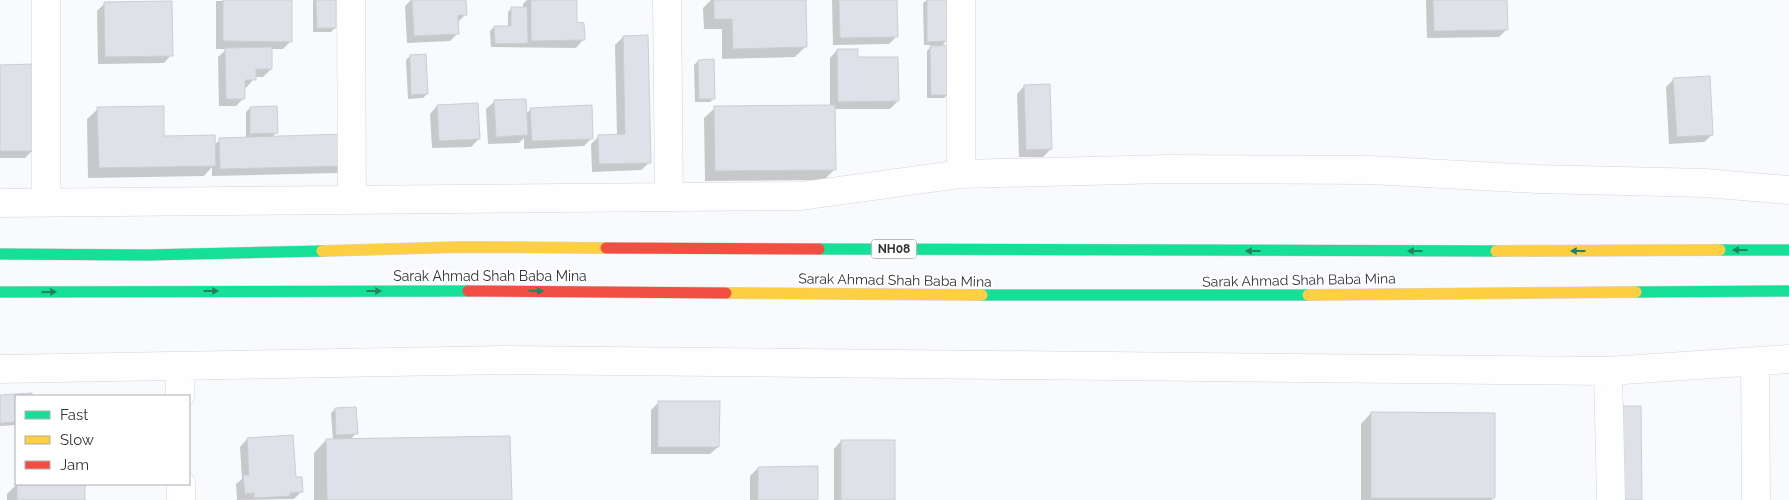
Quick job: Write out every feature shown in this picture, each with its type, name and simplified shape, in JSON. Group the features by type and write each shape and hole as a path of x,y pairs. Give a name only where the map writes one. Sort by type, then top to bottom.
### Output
{"highway":[{"name":"NH08","path":"0,254 147,255 460,247 1294,252 1789,250"},
{"name":"Sarak Ahmad Shah Baba Mina","path":"0,292 504,291 1157,297 1789,291"}],"street":[{"path":"46,0 46,202"},
{"path":"351,0 352,200"},
{"path":"667,0 669,196"},
{"path":"961,0 962,174"},
{"path":"0,203 801,196 962,174 1167,168 1370,170 1537,179 1705,184 1789,190"},
{"path":"0,369 513,360 1608,371 1789,360"},
{"path":"1755,362 1756,500"},
{"path":"180,366 180,395"},
{"path":"1608,371 1611,500"},
{"path":"181,485 181,500"}],"building":[{"path":"223,0 292,0 292,42 223,41"},
{"path":"316,0 336,0 336,28 317,28"},
{"path":"412,0 466,0 467,15 458,15 459,34 414,36"},
{"path":"531,0 577,0 577,22 584,23 585,40 531,41"},
{"path":"714,0 806,0 807,47 733,49 732,19 714,19"},
{"path":"839,0 897,0 898,37 840,38"},
{"path":"927,0 947,0 948,41 927,42"},
{"path":"1433,0 1507,0 1508,30 1434,31"},
{"path":"172,1 173,56 105,57 104,2"},
{"path":"511,7 527,7 528,43 495,44 494,26 511,26"},
{"path":"648,35 651,163 599,164 598,135 625,134 623,36"},
{"path":"948,45 949,95 931,95 930,46"},
{"path":"272,47 272,69 256,69 256,80 245,80 245,99 226,99 225,48"},
{"path":"837,49 858,49 858,57 898,57 899,101 838,102"},
{"path":"426,54 428,94 411,95 410,55"},
{"path":"714,59 715,99 699,99 698,60"},
{"path":"34,64 34,151 0,151 0,65"},
{"path":"1710,76 1713,135 1677,137 1673,78"},
{"path":"1050,84 1052,149 1026,150 1024,85"},
{"path":"526,99 528,135 496,137 494,100"},
{"path":"478,103 480,139 439,141 437,105"},
{"path":"592,105 593,139 532,141 530,108"},
{"path":"835,105 836,170 715,171 714,106"},
{"path":"164,106 164,136 215,135 216,166 99,168 97,107"},
{"path":"277,106 278,133 250,134 250,107"},
{"path":"345,134 346,166 220,169 219,138"},
{"path":"32,393 32,395 15,395 15,422 0,423 0,395"},
{"path":"658,401 720,401 719,447 658,447"},
{"path":"1619,406 1641,406 1642,500 1620,500"},
{"path":"356,407 358,434 336,435 335,408"},
{"path":"1371,412 1495,413 1495,498 1371,498"},
{"path":"293,435 296,477 302,477 303,492 290,493 290,496 254,498 254,493 245,494 243,475 249,475 247,438"},
{"path":"510,436 512,500 327,500 326,439"},
{"path":"841,440 895,440 895,500 841,500"},
{"path":"818,466 818,500 758,500 758,467"},
{"path":"17,485 85,485 85,500 17,500"}],"traffic: fast":[{"path":"819,249 1496,251"},
{"path":"1720,250 1789,250"},
{"path":"0,254 147,255 322,251"},
{"path":"0,292 468,291"},
{"path":"1636,292 1789,291"},
{"path":"982,295 1308,295"}],"traffic: slow":[{"path":"322,251 461,247 606,248"},
{"path":"1496,251 1720,250"},
{"path":"1308,295 1636,292"},
{"path":"726,293 982,295"}],"traffic: jam":[{"path":"606,248 819,249"},
{"path":"468,291 726,293"}]}
